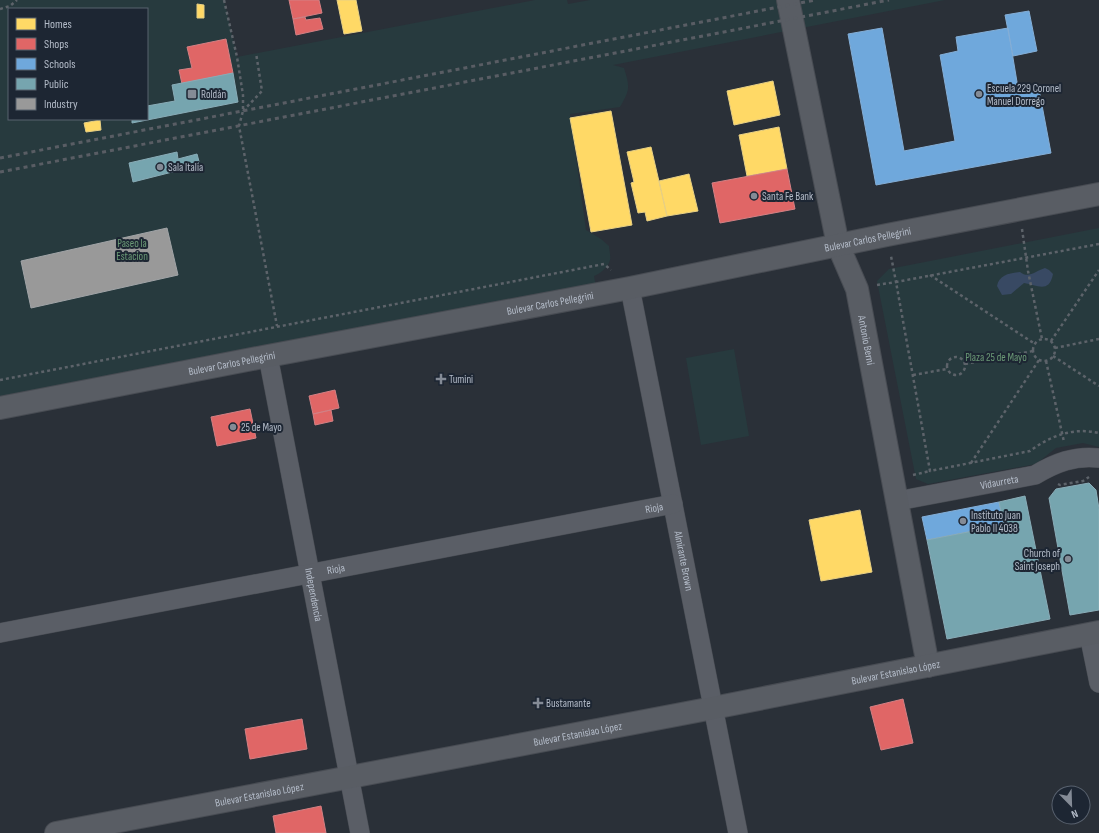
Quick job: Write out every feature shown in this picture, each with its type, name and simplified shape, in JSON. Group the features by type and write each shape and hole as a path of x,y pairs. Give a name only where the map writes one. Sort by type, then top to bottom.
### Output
{"street":[{"name":"Antonio Berni","path":"790,9 838,245 857,289 928,666"},
{"name":"Bulevar Carlos Pellegrini","path":"0,408 630,288 838,245 1099,194"},
{"name":"Almirante Brown","path":"630,288 738,833"},
{"name":"Independencia","path":"268,356 360,833"},
{"name":"Vidaurreta","path":"897,501 1035,475 1050,466 1068,459 1089,457 1099,458"},
{"name":"Rioja","path":"0,633 673,504"},
{"name":"Bulevar Estanislao López","path":"56,833 349,776 713,708 1094,633"},
{"path":"1094,633 1099,683"}],"path":[{"path":"0,8 10,6 17,0"},
{"path":"224,0 243,95 243,111 239,126 278,326"},
{"path":"243,111 262,91 256,54"},
{"path":"1018,210 1042,339"},
{"path":"887,236 930,471 1030,452 1040,444 1062,433 1078,431 1099,433"},
{"path":"857,289 1099,244"},
{"path":"0,380 604,264 630,288"},
{"path":"1051,341 1099,270"},
{"path":"930,275 1035,344"},
{"path":"1042,339 1051,341 1055,348 1053,356 1046,361 1039,360 1033,351 1035,344 1042,339"},
{"path":"1055,348 1099,339"},
{"path":"965,364 1033,351"},
{"path":"1053,356 1099,386"},
{"path":"954,357 961,358 965,364 964,371 959,375 952,374 947,369 948,362 954,357"},
{"path":"970,463 1039,360"},
{"path":"1046,361 1068,459"},
{"path":"913,375 947,369"}],"green space":[{"name":"Paseo la Estacion","path":"0,0 224,0 237,57 535,0 567,0 568,4 590,0 945,0 613,65 624,68 628,84 626,96 620,107 570,114 586,230 609,246 610,260 608,265 599,274 594,276 597,294 0,408"},
{"name":"Plaza 25 de Mayo","path":"1099,228 1099,447 1083,443 1056,448 1036,464 928,484 916,479 877,281 889,269"},
{"path":"734,349 749,436 701,445 686,358"}],"water":[{"path":"1045,268 1053,274 1049,284 1045,286 1042,287 1024,283 1011,294 1002,295 997,286 1000,279 1005,275 1020,272 1029,275"}],"building: Homes":[{"path":"337,0 356,0 362,31 344,34"},
{"path":"197,4 204,5 204,18 197,18"},
{"path":"773,81 780,115 734,125 727,91"},
{"path":"611,111 632,225 591,232 570,118"},
{"path":"100,120 101,130 86,132 84,123"},
{"path":"779,127 787,169 747,176 739,135"},
{"path":"651,147 667,216 647,221 645,212 638,213 631,183 634,182 627,152"},
{"path":"689,174 698,211 667,216 659,181"},
{"path":"860,510 872,572 821,581 809,520"}],"building: Shops":[{"path":"289,0 319,0 322,13 293,19"},
{"path":"305,17 306,20 320,18 323,29 296,35 293,19"},
{"path":"226,39 233,73 182,84 179,70 192,68 187,47"},
{"name":"Santa Fe Bank","path":"787,169 795,209 720,223 712,183"},
{"path":"335,390 339,408 313,414 309,396"},
{"name":"25 de Mayo","path":"250,409 256,438 217,446 211,417"},
{"path":"331,410 333,421 315,425 313,414"},
{"path":"903,699 913,743 881,750 870,707"},
{"path":"302,719 307,749 250,759 245,729"},
{"path":"321,806 326,833 276,833 273,816"}],"building: Schools":[{"path":"1029,11 1037,51 1013,56 1005,15"},
{"path":"882,28 904,151 955,141 940,55 958,51 956,37 1008,28 1018,88 1038,84 1051,153 876,185 848,34"},
{"name":"Instituto Juan Pablo II 4038","path":"999,502 1004,525 927,540 922,517"}],"building: Public":[{"path":"233,73 238,102 148,120 148,106 175,101 172,85"},
{"path":"132,120 147,120 132,123"},
{"name":"Sala Italia","path":"177,152 178,159 197,154 200,165 133,182 129,163"},
{"name":"Church of Saint Joseph","path":"1089,483 1096,490 1099,509 1099,610 1070,615 1049,498 1056,489"},
{"path":"1025,496 1050,619 947,639 927,540 1004,525 999,502"}],"building: Industry":[{"path":"167,228 178,275 31,308 21,261"}],"railway":[{"path":"0,158 815,0"},
{"path":"0,172 889,0"}],"place":[{"name":"Roldán","path":"192,94"},
{"name":"Escuela 229 Coronel Manuel Dorrego","path":"979,94"},
{"name":"Sala Italia","path":"160,167"},
{"name":"Santa Fe Bank","path":"754,196"},
{"name":"Tumini","path":"441,379"},
{"name":"25 de Mayo","path":"233,427"},
{"name":"Instituto Juan Pablo II 4038","path":"963,521"},
{"name":"Church of Saint Joseph","path":"1068,559"},
{"name":"Bustamante","path":"538,703"}]}
